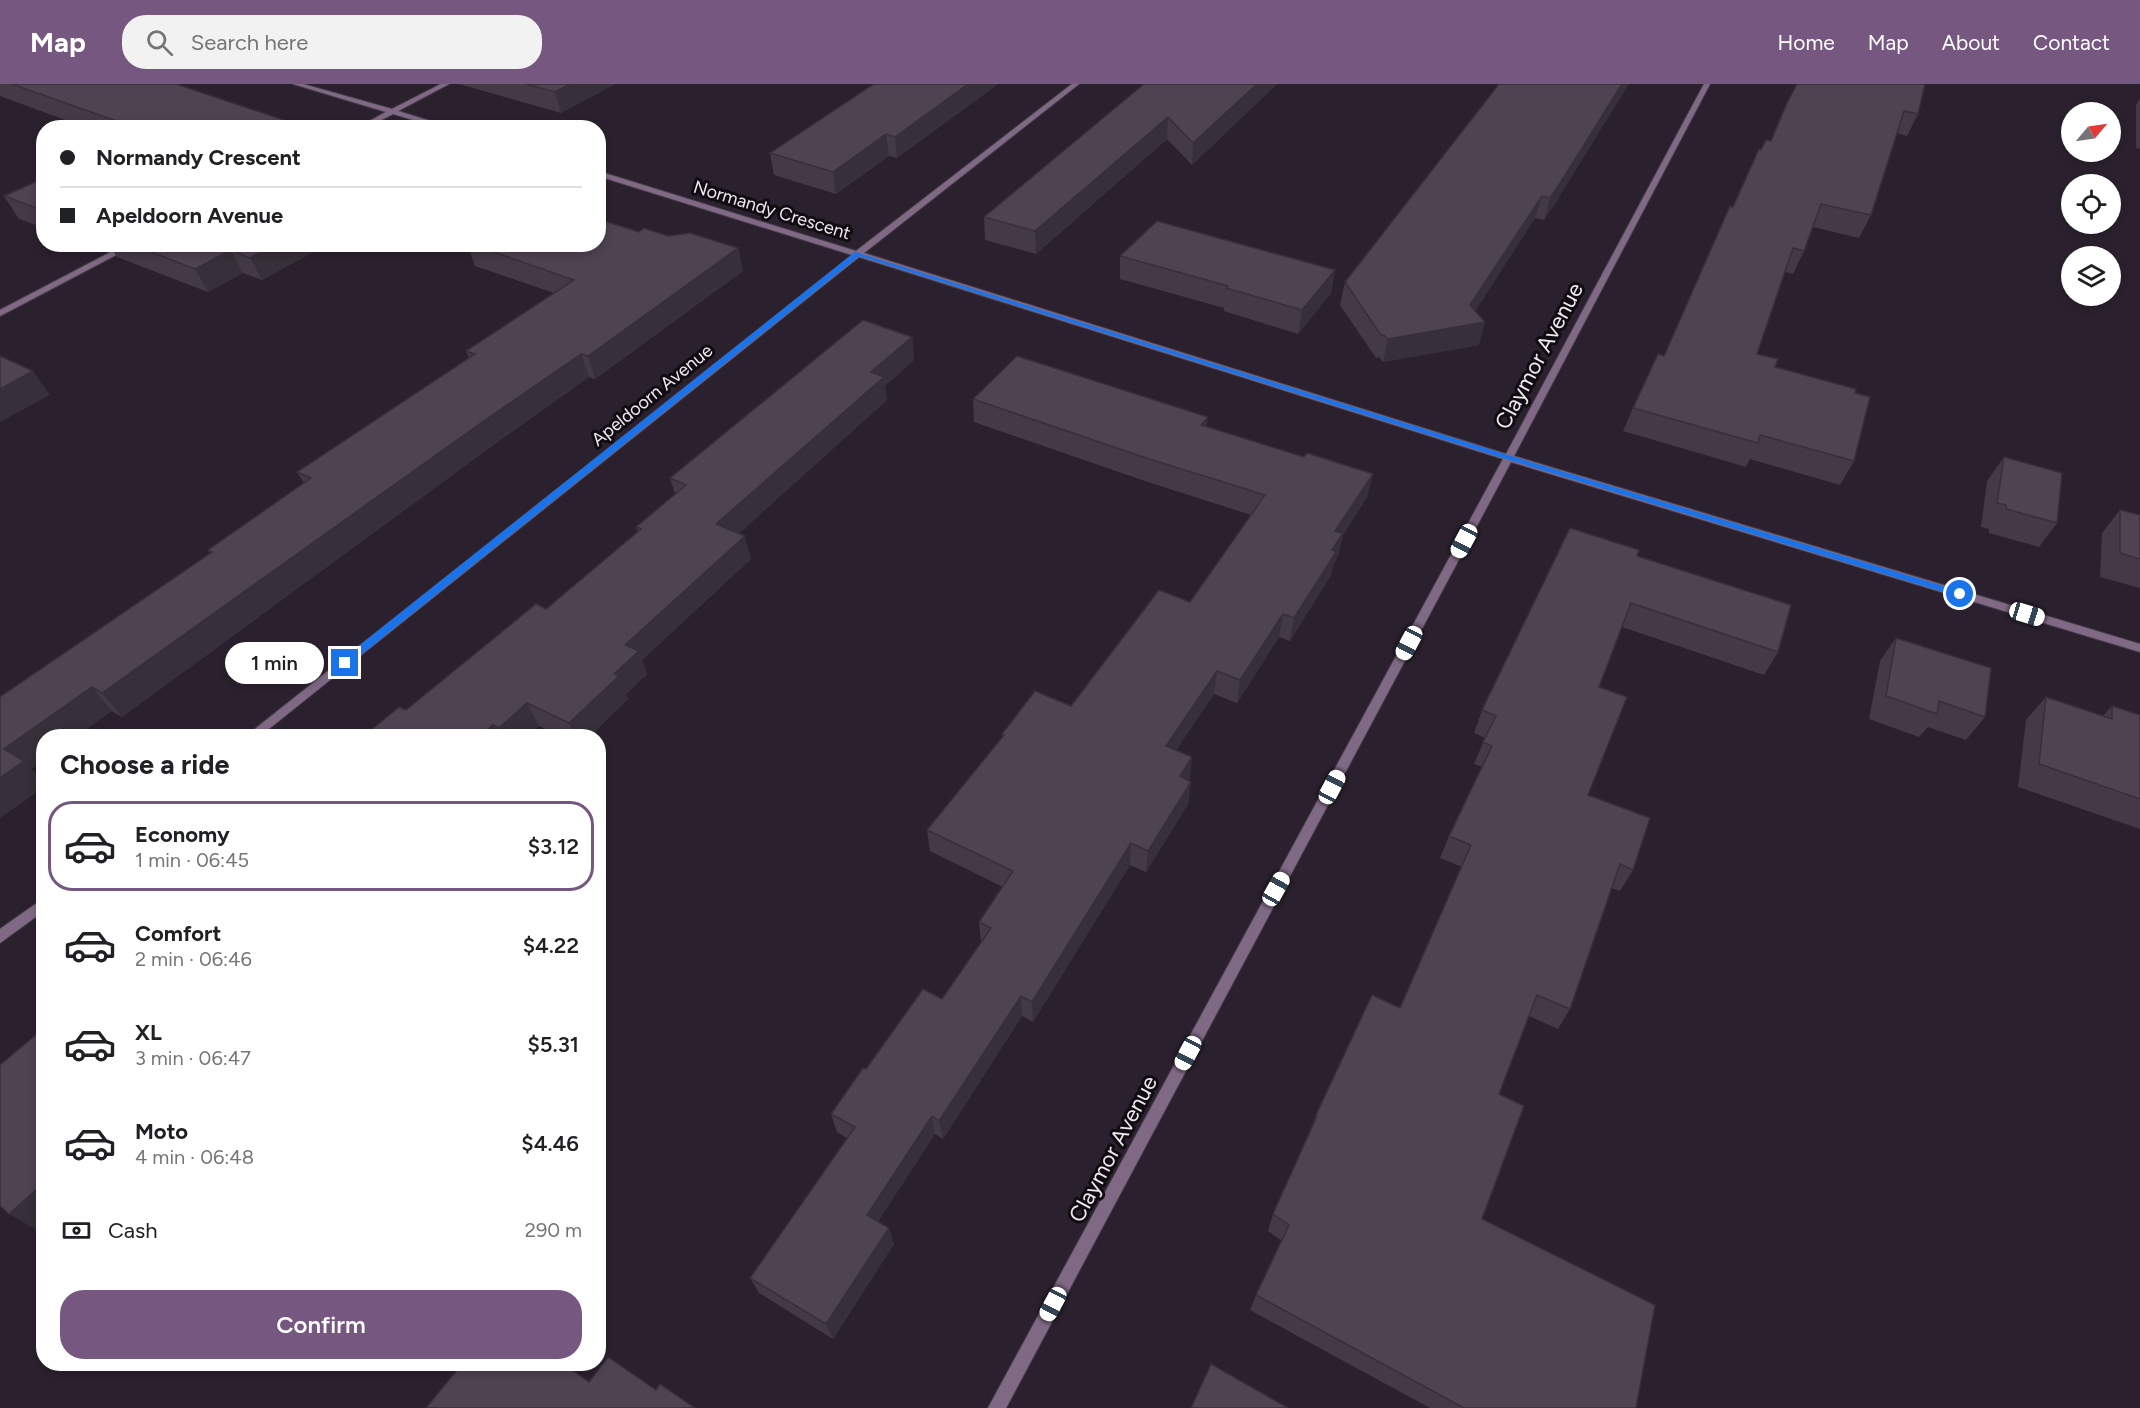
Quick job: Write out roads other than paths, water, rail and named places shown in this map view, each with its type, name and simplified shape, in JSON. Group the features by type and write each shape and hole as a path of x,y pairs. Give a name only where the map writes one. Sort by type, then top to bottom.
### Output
{"street":[{"path":"296,84 425,120"},
{"path":"375,120 446,84"},
{"name":"Apeldoorn Avenue","path":"261,729 858,254 1076,84"},
{"name":"Claymor Avenue","path":"997,1408 1509,458 1707,84"},
{"name":"Normandy Crescent","path":"606,175 1509,458 2140,648"},
{"path":"0,313 118,252"},
{"path":"0,937 36,909"}]}
